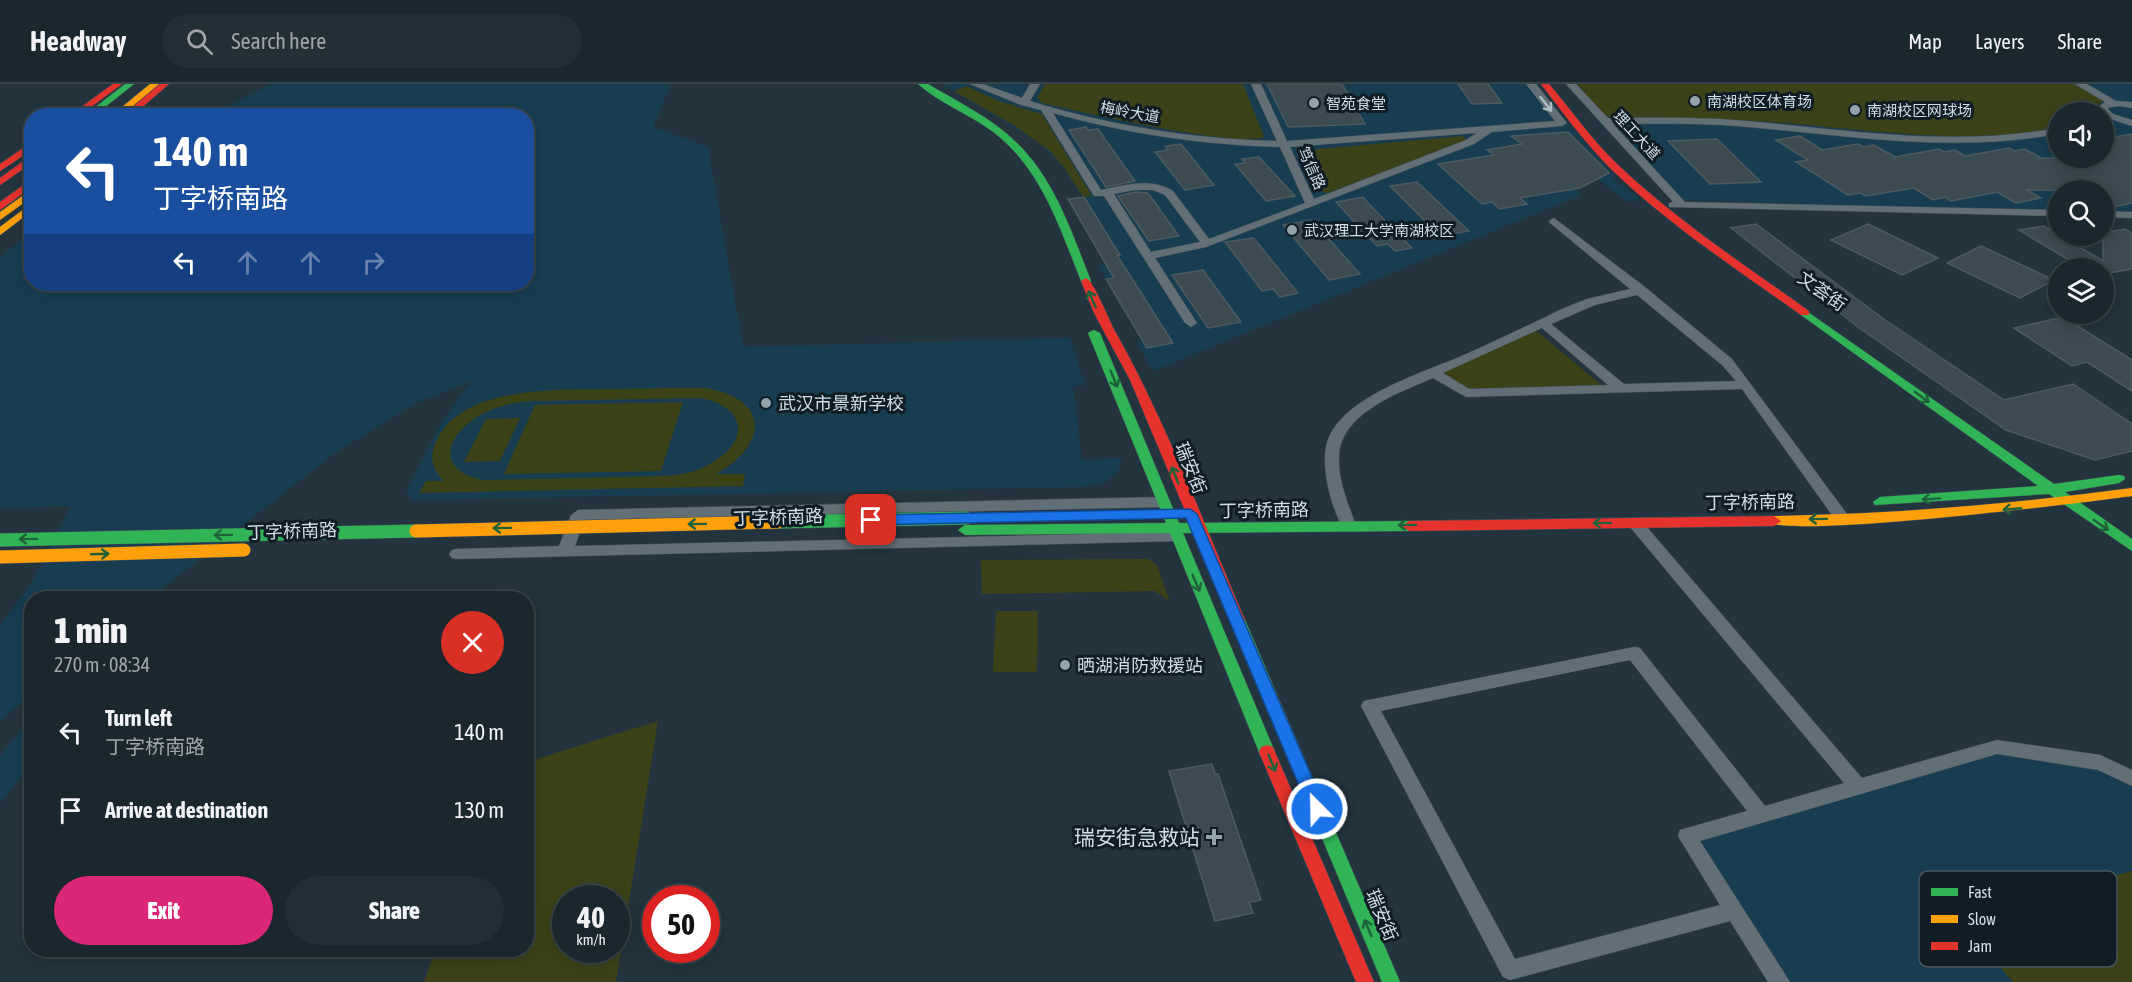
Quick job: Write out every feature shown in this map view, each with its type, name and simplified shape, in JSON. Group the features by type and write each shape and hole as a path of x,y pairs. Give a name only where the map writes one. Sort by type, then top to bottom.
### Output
{"main road":[{"path":"84,108 118,84"},
{"path":"98,108 130,84"},
{"path":"105,108 136,84"},
{"path":"125,108 155,84"},
{"path":"136,108 165,84"},
{"path":"149,108 176,84"},
{"path":"908,84 987,133 1009,154 1034,186 1072,284 1114,378 1176,533 1365,982"},
{"name":"瑞安街","path":"922,84 998,131 1034,168 1044,183 1099,313 1136,380 1196,514 1197,529 1391,982"},
{"name":"文荟街","path":"1545,84 1612,164 1645,193 1734,262 2132,546"},
{"name":"文荟街","path":"1559,84 1627,164 1723,243 2132,529"},
{"path":"0,168 24,151"},
{"path":"0,182 24,164"},
{"path":"0,189 24,170"},
{"path":"0,207 24,188"},
{"path":"0,217 24,198"},
{"path":"0,231 24,212"},
{"path":"1826,505 2052,489 2132,477"},
{"name":"丁字桥南路","path":"1238,513 1347,520 1635,523 1963,513 2071,503 2132,492"},
{"name":"丁字桥南路","path":"0,540 965,524 1176,533 1197,529 1347,520 1741,507"},
{"name":"丁字桥南路","path":"441,545 965,524 1166,508 1196,514"},
{"name":"丁字桥南路","path":"0,557 262,550"}],"street":[{"name":"梅岭大道","path":"975,84 1045,110 1168,134 1239,143 1284,144 1562,123 1531,84"},
{"path":"1024,103 1035,84"},
{"name":"笃信路","path":"1256,84 1311,204"},
{"name":"理工大道","path":"1571,84 1678,205"},
{"path":"2080,84 2111,102"},
{"path":"2114,103 2132,105"},
{"path":"1045,110 1098,194 1149,186 1164,189 1206,243"},
{"path":"2115,118 2132,123"},
{"path":"1604,121 1714,122 1923,140 2016,139 2048,133"},
{"path":"1148,256 1206,243 1470,142 1490,129"},
{"path":"1107,192 1191,323"},
{"path":"1678,205 2048,213"},
{"path":"2114,214 2132,215"},
{"path":"1554,221 1716,351 1746,385 1826,505 1842,518"},
{"path":"1347,520 1332,458 1336,438 1351,418 1377,400 1581,305 1641,290"},
{"path":"1542,323 1620,388"},
{"path":"1434,373 1466,393 1746,385"},
{"path":"565,552 578,515 816,508 1166,508"},
{"path":"1635,523 1858,788"},
{"path":"457,554 1176,533"},
{"path":"1734,910 1510,970 1370,706 1634,653 1761,815"},
{"path":"1780,982 1687,836 1997,747 2100,763 2132,778"}],"shaded area":[{"path":"271,84 671,84 653,127 708,147 743,347 1070,338 1085,385 1073,386 1082,460 1122,458 1119,470 1106,482 1081,487 412,500 406,491 443,420 472,381 416,403 335,453 159,591 25,591 71,506 0,508 0,258 24,237 24,291 534,291 534,108 224,108"},
{"name":"武汉理工大学南湖校区","path":"942,84 1537,84 1615,177 1612,178 1641,200 1628,202 1597,179 1578,190 1579,196 1153,371 1137,342 1143,341 1098,265 1106,264 1068,199 1082,197 1063,166 1040,143"},
{"path":"1566,84 2132,84 2132,213 2114,212 2114,180 2048,180 2048,211 1675,200 1603,127"},
{"path":"24,593 24,701 0,721 0,625"},
{"path":"24,727 24,773 0,803 0,756"},
{"path":"1997,747 2100,763 2132,778 2132,982 1780,982 1687,836"}],"green space":[{"path":"1045,84 1243,84 1264,137 1224,138 1193,134 1042,103 1037,98"},
{"path":"1577,84 2074,84 2104,101 2048,102 2048,129 1964,136 1901,134 1758,121 1603,115"},
{"path":"966,86 999,101 1042,114 1092,196 1083,197 1063,166 1050,151 1015,126 954,91"},
{"path":"1463,136 1467,140 1327,193 1314,188 1297,151"},
{"path":"1533,328 1605,388 1466,393 1434,373"},
{"path":"706,388 727,394 742,402 751,413 755,425 753,437 746,450 716,474 745,474 743,486 419,493 426,481 444,481 435,469 432,454 435,444 447,425 465,411 487,401 538,391","holes":["700,398 715,402 734,415 738,424 738,433 734,443 726,453 707,465 683,474 483,480 466,475 456,467 451,458 451,449 462,429 486,412 509,404 532,401"]},
{"path":"683,402 661,471 504,474 535,405"},
{"path":"520,418 500,461 464,462 486,419"},
{"path":"1148,559 1157,565 1170,602 1155,591 982,594 981,560"},
{"path":"996,611 1038,611 1037,672 993,672"},
{"path":"658,721 630,895 630,885 552,885 552,963 619,963 616,982 424,982 433,957 534,957 534,760"},
{"path":"2132,871 2132,982 2013,982 2001,967 2117,967 2117,875"}],"building":[{"name":"智苑食堂","path":"1267,84 1342,84 1365,124 1288,127"},
{"path":"1458,84 1488,84 1502,103 1472,104"},
{"path":"1086,127 1088,130 1098,129 1135,181 1106,187 1069,130"},
{"path":"1568,132 1609,173 1580,188 1520,198 1527,204 1499,209 1492,202 1482,204 1438,164 1494,155 1487,150 1522,144 1511,136"},
{"path":"2132,134 2132,203 2114,207 2114,180 2048,180 2048,190 2027,190 2041,198 2016,203 1997,192 1951,201 1945,197 1933,200 1914,188 1866,196 1860,193 1848,195 1796,162 1808,160 1776,140 1800,136 1822,150 1858,144 1863,147 1874,145 1895,157 1939,149 1944,152 1955,150 1965,156 2009,148 2014,151 2025,149 2041,158 2048,158 2048,168 2114,168 2114,137"},
{"path":"1717,139 1761,182 1710,184 1668,141"},
{"path":"1181,144 1214,185 1185,190 1155,152 1168,150 1165,146"},
{"path":"1259,157 1295,196 1266,201 1235,164 1245,163 1242,159"},
{"path":"1417,182 1469,231 1440,236 1390,186"},
{"path":"1135,192 1148,193 1179,236 1149,241 1118,196"},
{"path":"1084,197 1120,255 1117,255 1173,343 1147,348 1106,279 1114,278 1068,199"},
{"path":"1363,197 1412,248 1395,251 1388,244 1377,246 1336,202"},
{"path":"1312,220 1360,274 1329,280 1283,225"},
{"path":"1756,224 1885,320 2004,400 2073,384 2132,424 2132,451 2095,460 2006,430 1858,327 1731,228"},
{"path":"1868,224 1938,258 1902,275 1831,240"},
{"path":"2044,226 2048,228 2048,246 2078,246 2098,258 2065,258 2019,230"},
{"path":"2125,229 2132,233 2132,269 2114,272 2114,258 2103,258 2103,246 2114,246 2114,231"},
{"path":"1253,238 1298,293 1280,297 1273,289 1262,291 1225,242"},
{"path":"1981,246 2048,277 2048,283 2020,298 1947,263"},
{"path":"1203,270 1241,322 1208,328 1172,275"},
{"path":"2048,320 2048,324 2074,324 2132,360 2132,391 2087,362 2072,366 2014,328"},
{"name":"瑞安街急救站","path":"1212,764 1215,774 1218,774 1261,900 1249,902 1253,913 1215,921 1169,771"}],"traffic: fast":[{"path":"98,108 130,84"},
{"path":"922,84 996,130 1028,161 1052,199 1086,281"},
{"path":"1805,313 2132,546"},
{"path":"1094,333 1267,752"},
{"path":"1880,502 2052,489 2119,479"},
{"path":"778,522 966,518"},
{"path":"965,530 1409,526"},
{"path":"0,540 416,531"},
{"path":"1238,620 1391,982"}],"traffic: slow":[{"path":"125,108 155,84"},
{"path":"0,217 24,198"},
{"path":"0,232 24,212"},
{"path":"1774,521 1864,519 1953,513 2132,492"},
{"path":"416,531 778,522"},
{"path":"0,557 244,550"}],"traffic: jam":[{"path":"84,108 118,84"},
{"path":"136,108 165,84"},
{"path":"1545,84 1595,146 1635,186 1706,242 1805,313"},
{"path":"0,168 24,151"},
{"path":"0,182 24,164"},
{"path":"0,207 24,188"},
{"path":"1086,281 1099,313 1136,380 1238,620"},
{"path":"1409,526 1774,521"},
{"path":"1267,752 1365,982"}],"place":[{"name":"南湖校区体育场","path":"1695,101"},
{"name":"智苑食堂","path":"1314,103"},
{"name":"南湖校区网球场","path":"1855,110"},
{"name":"武汉理工大学南湖校区","path":"1292,230"},
{"name":"武汉市景新学校","path":"766,403"},
{"name":"晒湖消防救援站","path":"1065,665"},
{"name":"瑞安街急救站","path":"1214,837"}],"route":[{"path":"871,520 1190,514 1317,809"}]}
